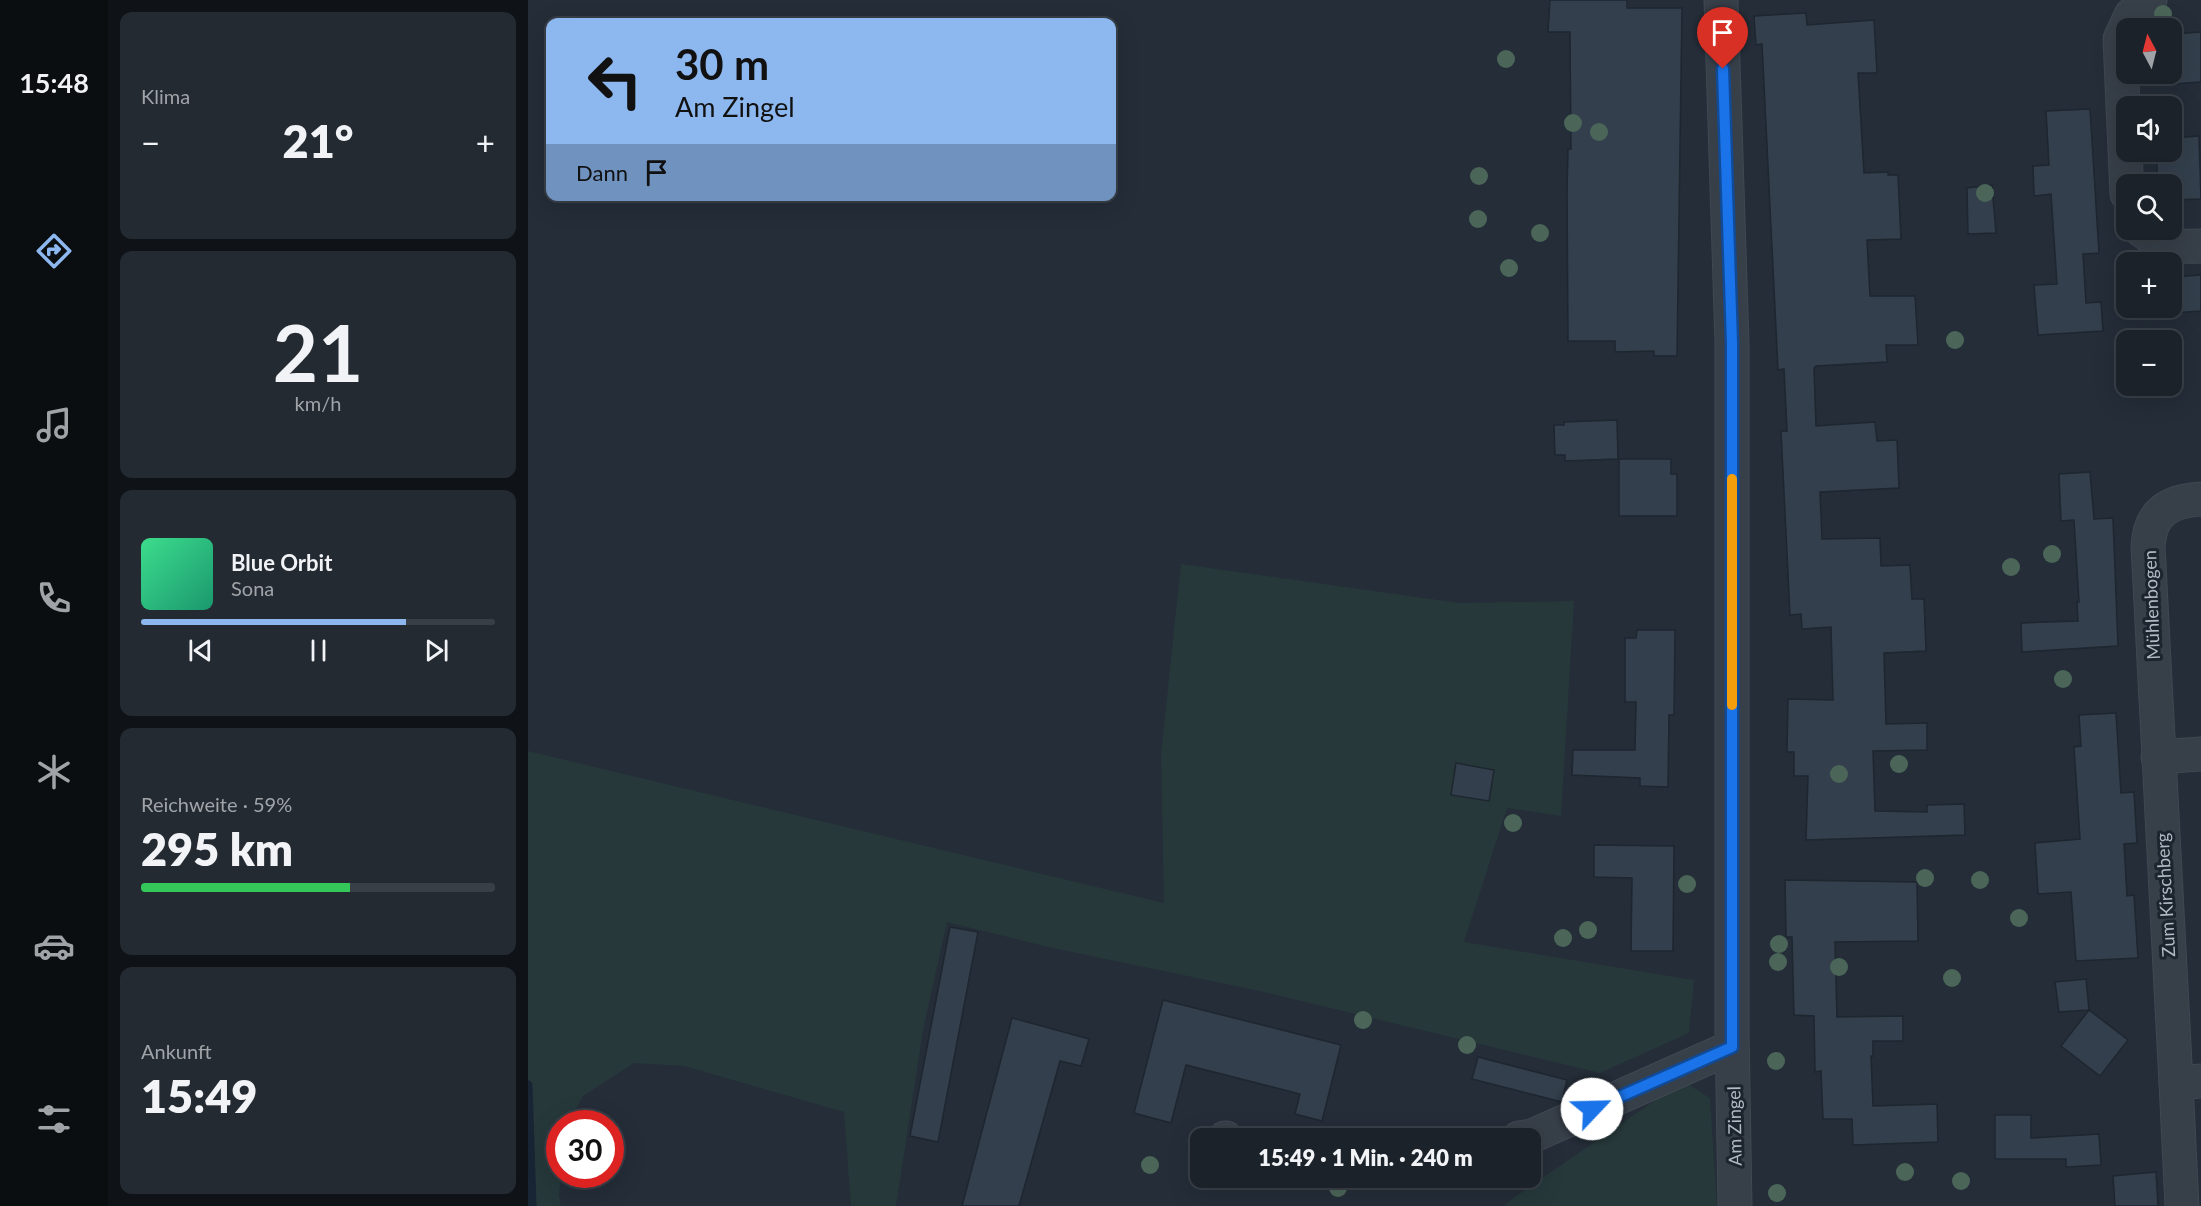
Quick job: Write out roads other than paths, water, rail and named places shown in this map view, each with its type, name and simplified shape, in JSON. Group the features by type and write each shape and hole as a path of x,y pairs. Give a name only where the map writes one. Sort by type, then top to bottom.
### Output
{"street":[{"name":"Am Zingel","path":"1721,0 1732,343 1732,1047 1735,1206"},
{"path":"2126,174 2120,39 2131,15 2150,0"},
{"path":"2155,240 2166,245 2201,246"},
{"name":"Mühlenbogen","path":"2155,708 2149,534 2157,518 2170,505 2201,499"},
{"name":"Zum Kirschberg","path":"2155,708 2188,1082 2182,1206"},
{"path":"2158,757 2201,754"},
{"path":"1541,1130 1732,1047"}],"waterway":[{"path":"528,1085 532,1206"}]}
